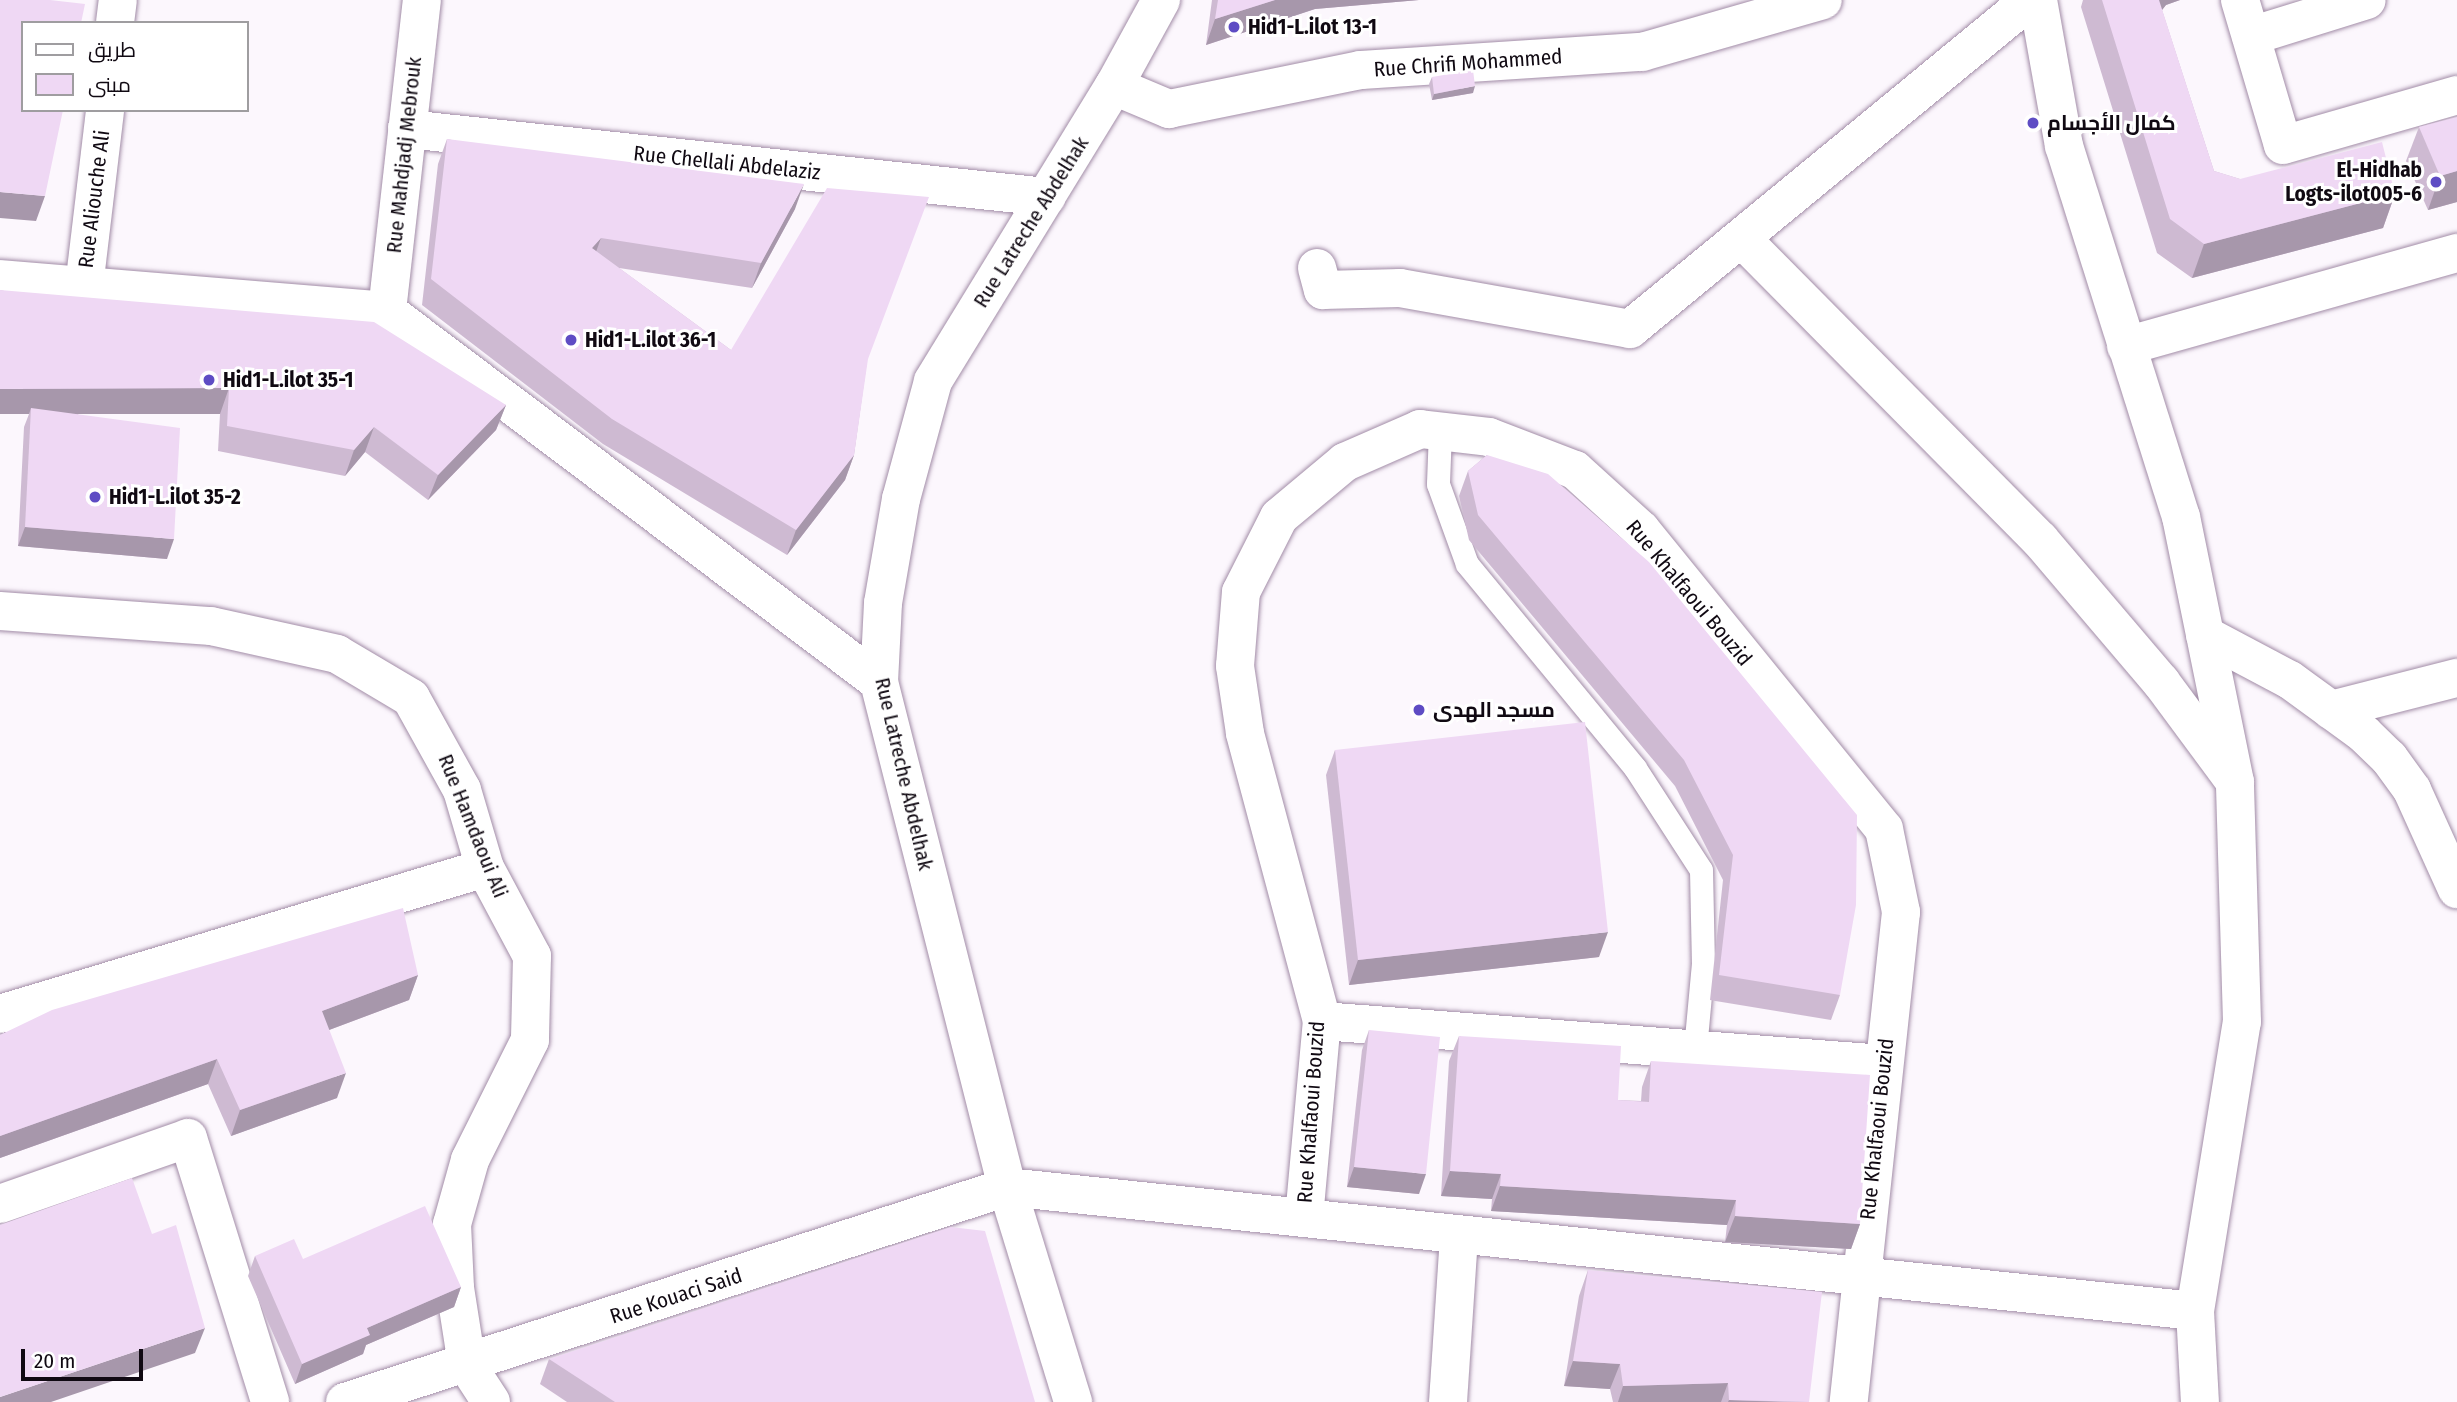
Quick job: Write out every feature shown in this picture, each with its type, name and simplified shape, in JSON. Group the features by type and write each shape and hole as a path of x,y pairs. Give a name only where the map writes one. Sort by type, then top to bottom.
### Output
{"street":[{"path":"115,21 118,0"},
{"name":"Rue Mahdjadj Mebrouk","path":"387,311 422,0"},
{"name":"Rue Latreche Abdelhak","path":"1073,1402 1007,1187 879,682 883,603 901,499 933,381 1114,86 1161,0"},
{"name":"Rue Chrifi Mohammed","path":"1114,86 1168,109 1361,70 1642,52 1823,0"},
{"path":"1317,268 1323,290 1401,288 1630,329 1742,240 2030,0"},
{"path":"2038,0 2064,146 2181,517 2235,782 2242,1022 2195,1311 2200,1402"},
{"path":"2240,0 2283,145 2457,95"},
{"path":"2251,36 2367,0"},
{"name":"Rue Aliouche Ali","path":"84,287 105,112"},
{"name":"Rue Chellali Abdelaziz","path":"407,129 1046,197"},
{"path":"1742,240 2040,540 2161,682 2235,782"},
{"path":"2126,346 2457,253"},
{"path":"0,279 387,311 879,682"},
{"name":"Rue Khalfaoui Bouzid","path":"1304,1218 1322,1021 1245,733 1235,666 1241,592 1279,517 1345,463 1420,429 1489,437 1575,470 1641,530 1884,829 1901,912 1860,1278 1849,1402"},
{"name":"Rue Hamdaoui Ali","path":"0,611 211,626 337,654 411,698 462,790 485,868 532,956 530,1040 470,1160 452,1224 455,1288 467,1365"},
{"path":"2205,635 2290,680 2389,758 2412,790 2457,888"},
{"path":"2331,710 2457,678"},
{"path":"0,1014 485,868"},
{"path":"1322,1021 1884,1064"},
{"path":"0,1204 188,1139 270,1402"},
{"path":"1007,1187 2195,1311"},
{"name":"Rue Kouaci Said","path":"345,1402 467,1365 1007,1187"},
{"path":"1448,1402 1459,1235"},
{"path":"467,1365 491,1402"}],"lane":[{"path":"1440,430 1438,484 1467,564 1635,768 1701,870 1703,963 1695,1049"}],"building":[{"path":"0,0 50,0 85,4 81,21 21,21 21,112 63,112 45,196 0,192"},
{"path":"1218,0 1275,0 1215,19"},
{"path":"2102,0 2159,0 2214,171 2240,179 2382,142 2395,194 2204,244 2170,219"},
{"path":"1473,70 1475,86 1434,94 1432,77"},
{"path":"2457,117 2457,171 2440,176 2419,127"},
{"name":"Hid1-L.ilot 36-1","path":"447,139 804,184 761,263 601,238 592,248 731,350 827,188 929,197 868,359 854,455 796,530 612,419 431,279"},
{"name":"Hid1-L.ilot 35-1","path":"0,290 374,322 506,405 438,475 374,427 354,450 227,426 229,388 0,389"},
{"name":"Hid1-L.ilot 35-2","path":"31,408 180,428 174,539 25,527"},
{"path":"1487,455 1548,474 1649,562 1857,815 1856,905 1840,995 1719,975 1733,855 1684,760 1478,515 1468,471"},
{"path":"1585,722 1608,932 1358,960 1335,750"},
{"path":"403,908 418,975 322,1011 346,1073 240,1110 217,1059 0,1136 0,1035 52,1010"},
{"path":"1369,1030 1440,1037 1426,1174 1354,1167"},
{"path":"1459,1036 1621,1046 1618,1100 1649,1102 1651,1061 1870,1075 1860,1224 1735,1216 1736,1200 1500,1186 1501,1174 1450,1171"},
{"path":"132,1178 152,1234 176,1225 205,1328 0,1397 0,1225"},
{"path":"425,1206 461,1287 367,1328 370,1335 302,1364 255,1256 294,1239 303,1259"},
{"path":"951,1227 985,1231 1035,1402 615,1402 549,1359"},
{"path":"1588,1270 1822,1292 1809,1402 1729,1400 1728,1383 1623,1386 1620,1364 1573,1361"}],"place":[{"name":"Hid1-L.ilot 13-1","path":"1234,27"},
{"name":"كمال الأجسام","path":"2033,123"},
{"name":"El-Hidhab Logts-ilot005-6","path":"2436,182"},
{"name":"Hid1-L.ilot 36-1","path":"571,340"},
{"name":"Hid1-L.ilot 35-1","path":"209,380"},
{"name":"Hid1-L.ilot 35-2","path":"95,497"},
{"name":"مسجد الهدى","path":"1419,710"}]}
